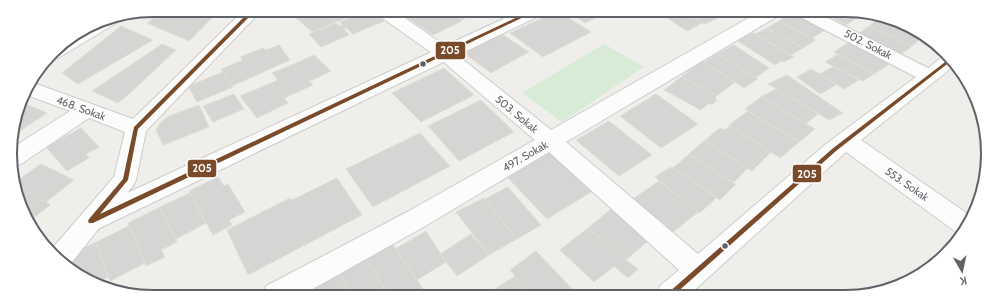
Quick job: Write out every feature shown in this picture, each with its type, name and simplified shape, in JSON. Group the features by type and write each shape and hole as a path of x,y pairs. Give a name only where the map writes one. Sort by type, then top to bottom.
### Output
{"street":[{"path":"62,255 125,180 136,128 247,17"},
{"name":"503. Sokak","path":"393,17 445,54 550,142 698,271"},
{"path":"91,221 524,17"},
{"name":"497. Sokak","path":"283,290 418,218 763,17"},
{"name":"502. Sokak","path":"816,17 929,76"},
{"path":"676,290 846,141 947,63"},
{"name":"468. Sokak","path":"32,90 136,128"},
{"path":"17,155 87,110"},
{"name":"553. Sokak","path":"846,141 962,223"}],"green space":[{"path":"604,44 644,67 562,122 522,93"}],"building":[{"path":"154,17 213,17 189,41 147,23"},
{"path":"295,17 348,17 312,32"},
{"path":"348,17 379,17 384,21 353,34 340,22 349,18"},
{"path":"406,17 456,17 462,21 433,35"},
{"path":"457,17 467,17 461,20"},
{"path":"544,17 567,17 591,32 543,57 510,33"},
{"path":"576,17 598,17 585,23"},
{"path":"666,17 692,17 702,23 687,31"},
{"path":"692,17 721,17 704,24"},
{"path":"786,17 801,17 825,30 812,38 779,21"},
{"path":"831,17 857,18 846,25"},
{"path":"779,21 815,40 803,48 767,28"},
{"path":"876,21 888,24 897,27 919,40 912,46 869,26"},
{"path":"336,23 347,28 344,29 349,35 321,47 309,34"},
{"path":"121,26 153,40 78,84 62,73"},
{"path":"869,26 912,46 899,56 857,35"},
{"path":"767,28 803,48 791,55 755,34"},
{"path":"497,31 529,52 491,73 460,50"},
{"path":"752,33 794,57 784,62 781,61 775,65 738,41"},
{"path":"851,41 891,63 874,74 834,52"},
{"path":"162,44 176,50 118,103 92,91"},
{"path":"279,45 290,60 232,86 221,69 243,60 240,57 263,48 266,50"},
{"path":"734,45 769,68 755,78 717,54"},
{"path":"717,54 758,79 744,88 704,62"},
{"path":"838,54 874,74 863,81 825,62"},
{"path":"314,55 331,71 310,81 294,64"},
{"path":"702,61 735,82 717,96 681,77"},
{"path":"294,64 313,85 284,98 271,83 278,80 272,73"},
{"path":"834,66 859,80 844,89 820,74"},
{"path":"444,68 474,95 421,122 392,93"},
{"path":"811,69 836,85 820,94 797,77"},
{"path":"223,72 233,87 197,102 188,86"},
{"path":"787,75 843,113 829,120 768,84"},
{"path":"681,77 717,96 715,98 717,100 712,105 709,103 701,110 664,90"},
{"path":"271,83 288,103 257,118 240,96"},
{"path":"776,89 819,113 806,124 761,97"},
{"path":"234,94 244,109 213,122 203,106"},
{"path":"656,94 698,124 661,148 620,116"},
{"path":"761,97 815,129 799,142 745,109"},
{"path":"481,100 514,132 459,161 428,126"},
{"path":"26,104 47,113 19,132"},
{"path":"199,105 209,127 163,145 156,130 161,122 169,116"},
{"path":"748,111 799,142 780,158 729,125"},
{"path":"609,121 652,155 619,176 576,140"},
{"path":"730,126 771,152 752,171 704,141 720,128 724,130"},
{"path":"81,128 99,147 86,154 89,158 67,171 46,147"},
{"path":"420,133 450,166 373,207 346,169"},
{"path":"704,141 748,168 733,183 689,154"},
{"path":"549,153 553,153 567,166 565,167 591,192 547,219 507,177"},
{"path":"689,154 736,184 720,200 673,168"},
{"path":"41,164 74,180 46,202 22,189 20,179"},
{"path":"671,167 717,197 700,213 698,212 655,177"},
{"path":"218,177 224,186 228,184 245,212 229,220 232,225 213,235 189,191"},
{"path":"337,178 362,215 248,275 227,230 290,198 292,200"},
{"path":"659,181 698,212 673,232 633,199"},
{"path":"508,187 541,225 517,239 485,199"},
{"path":"22,189 46,202 50,205 33,218 27,206"},
{"path":"190,193 206,223 176,239 160,207"},
{"path":"484,198 517,239 489,255 456,212"},
{"path":"160,207 177,242 161,250 165,257 146,266 128,223"},
{"path":"611,209 649,240 626,260 588,228"},
{"path":"129,226 145,263 110,281 96,242"},
{"path":"588,228 638,269 628,278 614,266 594,282 560,250"},
{"path":"426,231 446,262 417,280 395,249"},
{"path":"471,234 489,255 457,276 440,254"},
{"path":"96,242 108,277 101,280 69,261 77,252"},
{"path":"392,243 423,289 385,290 365,258"},
{"path":"536,251 573,290 528,290 510,270"},
{"path":"365,258 385,290 349,290 339,273"},
{"path":"339,273 349,290 308,290"},
{"path":"515,276 528,290 494,290"}],"transit line":[{"name":"205","path":"91,221 125,180 136,128 247,17"},
{"name":"205","path":"91,221 521,17"},
{"name":"205","path":"676,290 834,150 947,63"}]}
